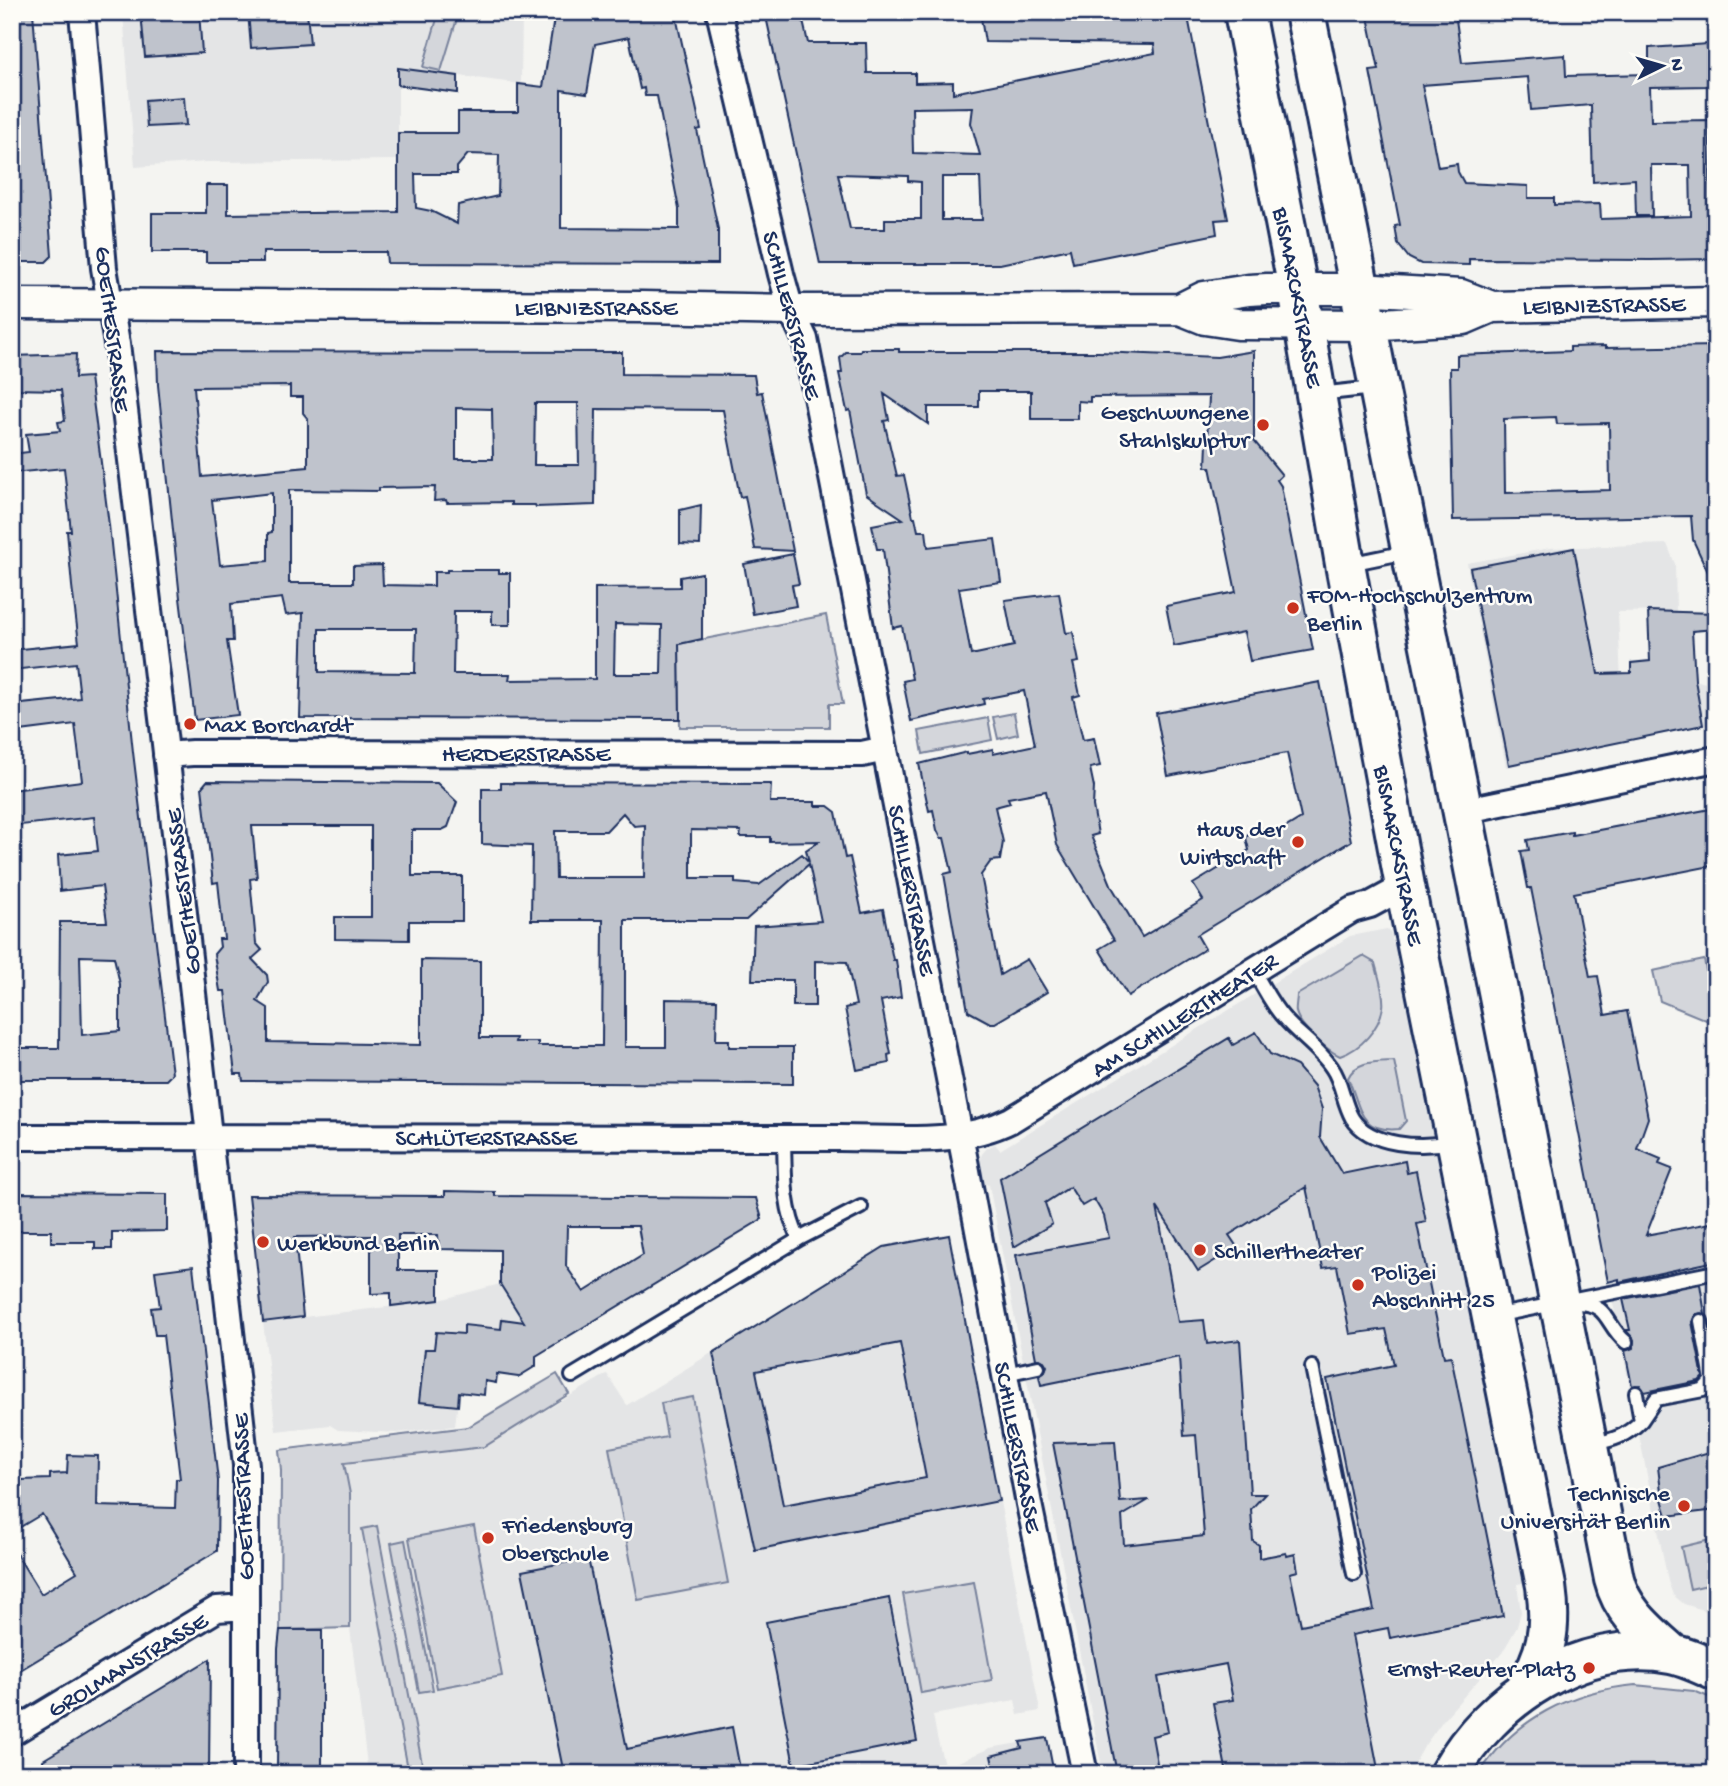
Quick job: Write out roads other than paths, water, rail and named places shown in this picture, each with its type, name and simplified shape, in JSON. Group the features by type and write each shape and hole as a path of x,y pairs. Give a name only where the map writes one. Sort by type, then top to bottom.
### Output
{"main road":[{"name":"BISMARCKSTRASSE","path":"1244,12 1301,307 1345,564 1405,886 1549,1603 1550,1622 1546,1646 1524,1691"},
{"path":"1305,12 1560,1303 1602,1442 1609,1556 1620,1598 1631,1614 1672,1654"},
{"path":"1449,1774 1471,1740 1504,1706 1545,1677 1589,1660 1646,1652 1672,1654 1716,1671"}],"street":[{"name":"GOETHESTRASSE","path":"82,12 104,268 118,354 166,755 246,1465 246,1774"},
{"name":"SCHILLERSTRASSE","path":"719,12 791,310 805,339 886,749 1029,1504 1085,1774"},
{"name":"LEIBNIZSTRASSE","path":"12,304 791,310 1180,309 1204,297 1249,290 1301,307 1362,307 1464,319 1492,307 1716,302"},
{"name":"HERDERSTRASSE","path":"166,755 192,752 862,754 886,749"},
{"path":"1462,811 1716,759"},
{"name":"AM SCHILLERTHEATER","path":"960,1136 996,1128 1012,1120 1352,910 1370,905 1405,886"},
{"name":"SCHLÜTERSTRASSE","path":"12,1136 960,1136"},
{"name":"GROLMANSTRASSE","path":"12,1733 218,1609 245,1607"}],"lane":[{"path":"1317,394 1378,388"},
{"path":"1345,564 1410,551"},
{"path":"1254,972 1282,1017 1333,1069 1353,1119 1363,1129 1385,1141 1405,1145 1456,1142"},
{"path":"784,1138 786,1200 790,1221 799,1239"},
{"path":"572,1376 799,1239 861,1207"},
{"path":"1490,1317 1716,1272"},
{"path":"1560,1303 1590,1303 1598,1306 1626,1342"},
{"path":"1602,1442 1629,1433 1642,1421 1655,1394 1702,1385 1712,1380 1699,1325"},
{"path":"1005,1374 1038,1367"},
{"path":"1312,1367 1354,1574"},
{"path":"1636,1393 1642,1421"}],"place":[{"name":"Geschwungene Stahlskulptur","path":"1263,425"},
{"name":"FOM-Hochschulzentrum Berlin","path":"1293,608"},
{"name":"Max Borchardt","path":"190,724"},
{"name":"Haus der Wirtschaft","path":"1298,842"},
{"name":"Werkbund Berlin","path":"263,1242"},
{"name":"Schillertheater","path":"1200,1250"},
{"name":"Polizei Abschnitt 25","path":"1358,1285"},
{"name":"Technische Universität Berlin","path":"1684,1506"},
{"name":"Friedensburg Oberschule","path":"488,1538"},
{"name":"Ernst-Reuter-Platz","path":"1589,1668"}]}
